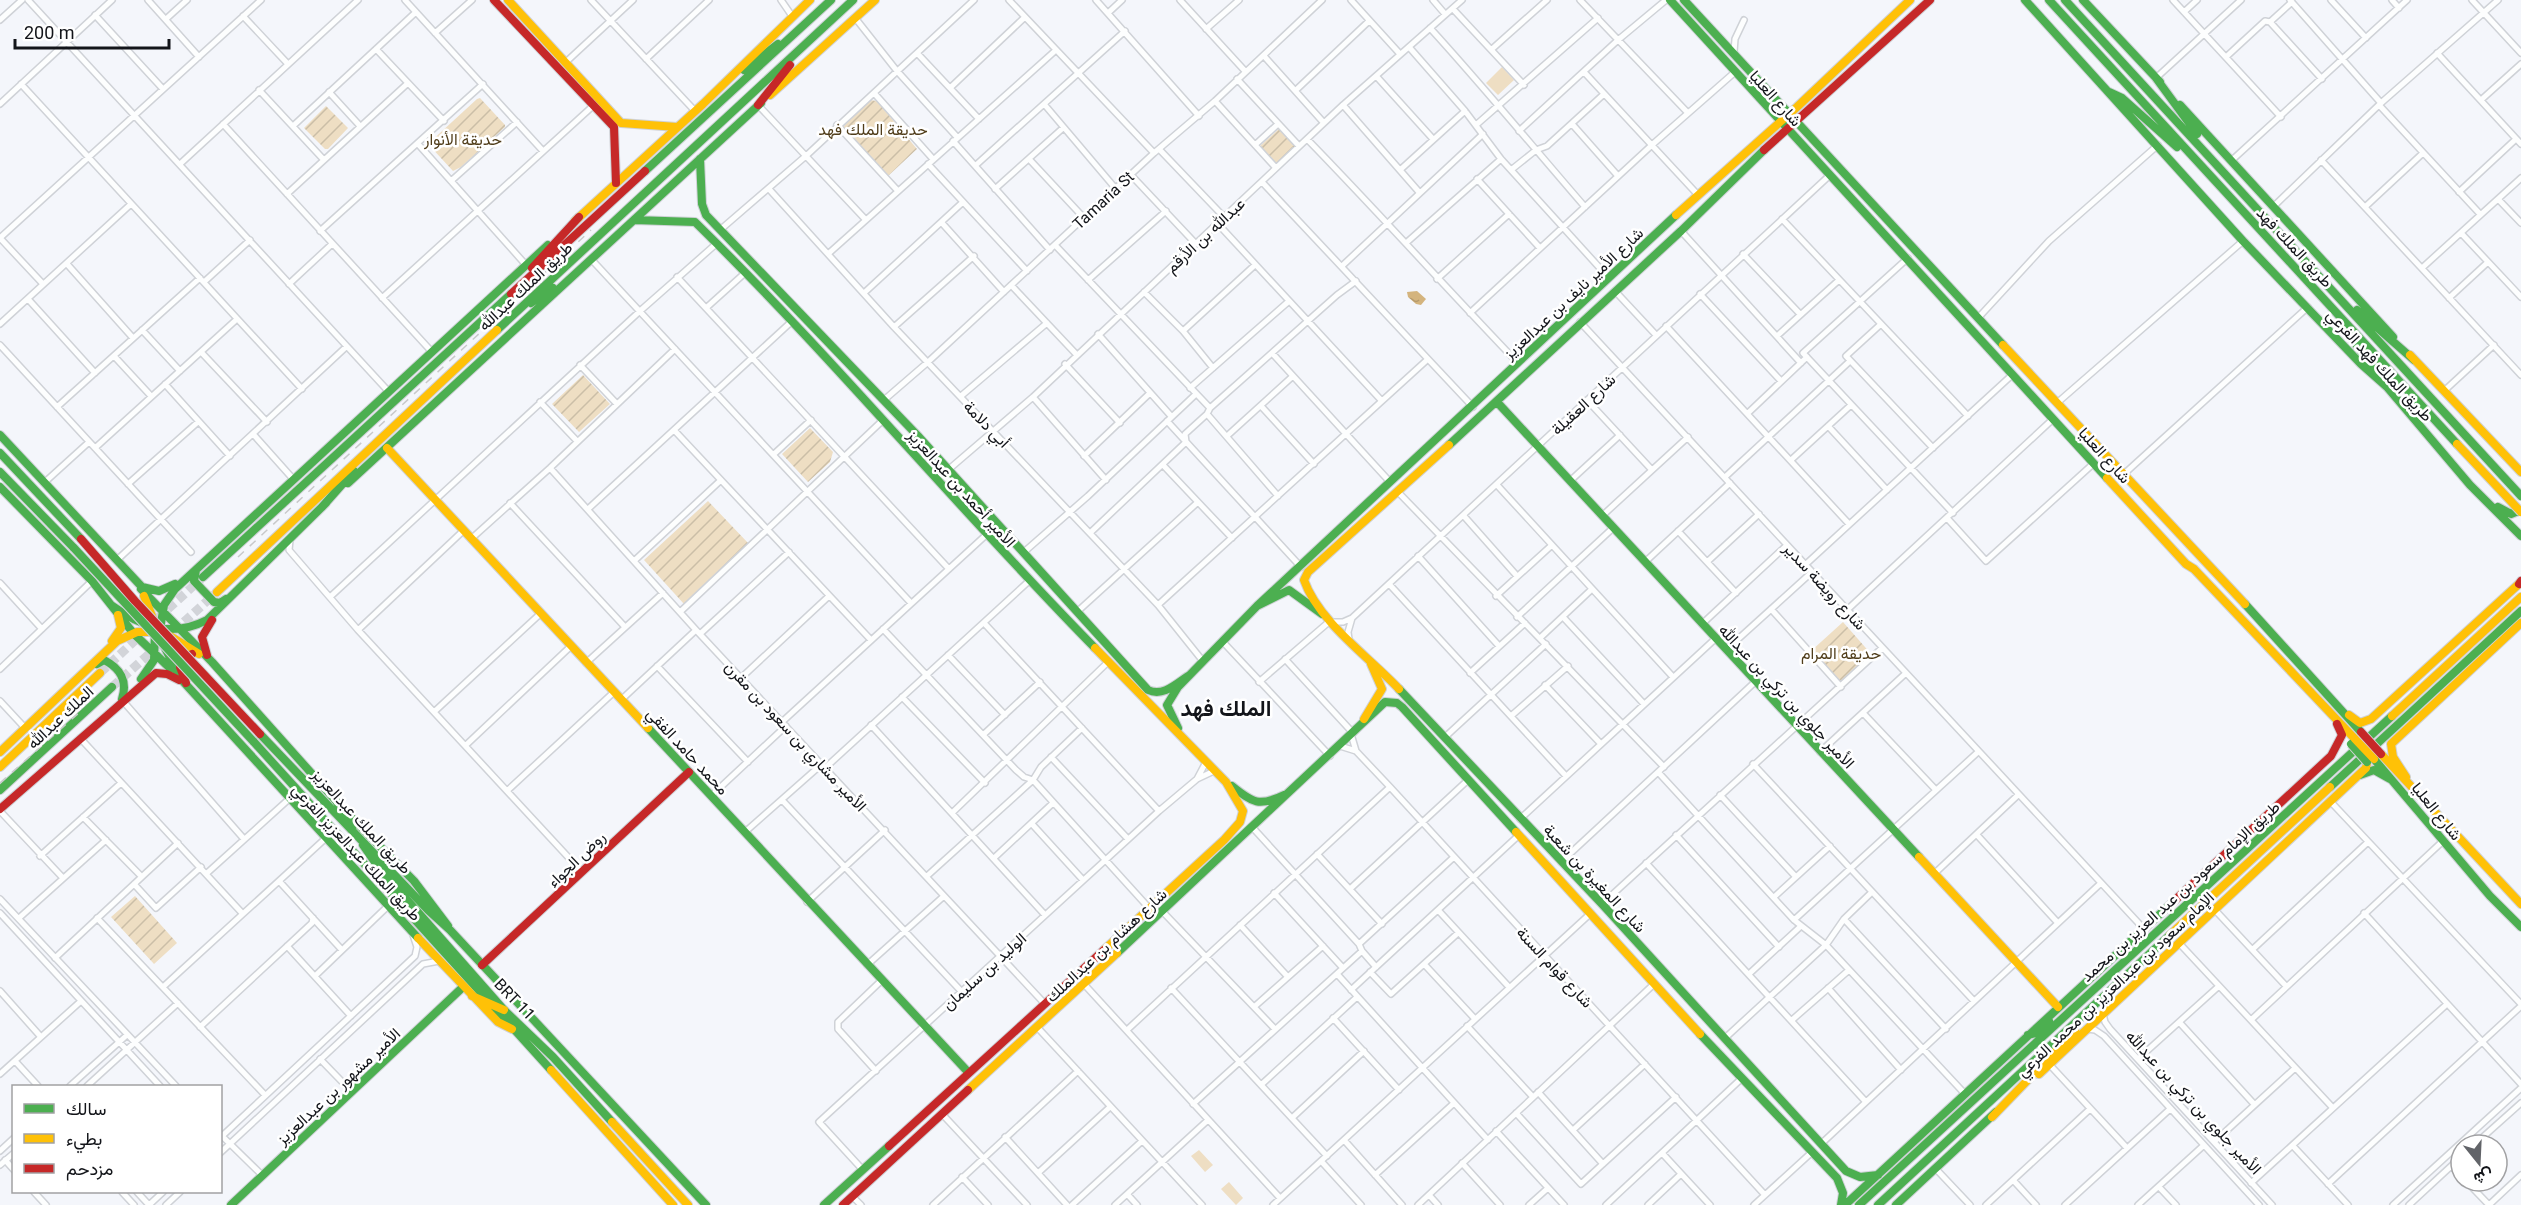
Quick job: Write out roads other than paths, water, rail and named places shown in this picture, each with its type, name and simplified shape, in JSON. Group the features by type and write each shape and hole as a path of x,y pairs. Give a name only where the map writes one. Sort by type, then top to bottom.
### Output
{"main road":[{"path":"494,0 614,127 616,183"},
{"path":"508,0 621,123 677,127"},
{"name":"طريق الملك عبدالله","path":"203,562 703,104 810,0"},
{"name":"طريق الملك عبدالله","path":"203,577 831,0"},
{"name":"طريق الملك عبدالله","path":"217,592 853,0"},
{"path":"322,507 875,0"},
{"name":"شارع العليا","path":"1668,0 1786,130 1989,346 2012,375 2093,464 2327,710 2353,741 2406,786 2521,904"},
{"name":"شارع العليا","path":"1684,0 2057,404 2205,560 2361,732 2374,758"},
{"name":"شارع الأمير نايف بن عبدالعزيز","path":"1257,606 1473,407 1608,277 1790,114 1910,0"},
{"name":"شارع الأمير نايف بن عبدالعزيز","path":"1305,578 1308,572 1497,402 1786,130 1930,0"},
{"name":"طريق الملك فهد الفرعي","path":"2025,0 2243,241 2361,364 2387,387 2474,489 2521,538"},
{"name":"طريق الملك فهد","path":"2049,0 2521,511"},
{"name":"طريق الملك فهد","path":"2065,0 2521,496"},
{"name":"طريق الملك فهد الفرعي","path":"2083,0 2414,360 2505,458 2521,472"},
{"path":"758,105 823,28"},
{"path":"703,104 761,56 796,32"},
{"path":"1863,43 1857,52 1859,56 1865,57 1875,51"},
{"path":"2156,78 2215,161"},
{"path":"2109,92 2122,98 2200,166"},
{"name":"الأمير أحمد بن عبدالعزيز","path":"700,159 702,204 706,215 884,400 1148,690 1152,693 1165,691 1188,676"},
{"path":"1698,195 1710,189 1714,190 1715,193 1709,203"},
{"path":"501,305 514,286 579,217"},
{"name":"الأمير أحمد بن عبدالعزيز","path":"634,220 695,222 746,272 1029,581 1226,782 1244,811 1243,819"},
{"path":"515,314 580,269"},
{"path":"2324,281 2414,360"},
{"path":"2319,293 2387,387"},
{"path":"1989,346 1987,341 1989,337 1994,336 1999,339"},
{"path":"818,352 829,342"},
{"name":"الأمير جلوي بن تركي بن عبدالله","path":"1497,402 2058,1007"},
{"path":"296,478 385,411"},
{"path":"0,752 117,641 134,634 158,630 181,630 198,626 207,620 322,507 399,421"},
{"path":"0,435 142,587 156,592 164,591 203,562"},
{"name":"محمد حامد الفقي","path":"387,448 570,647 711,795 807,902 968,1072"},
{"name":"طريق الملك عبدالعزيز","path":"0,453 81,539 135,601 428,910 450,930 706,1205"},
{"path":"2505,458 2521,480"},
{"name":"طريق الملك عبدالعزيز","path":"0,472 74,548 253,741 673,1205"},
{"path":"2,487 92,581 134,634 155,656 174,671"},
{"path":"2474,489 2505,513 2521,511"},
{"path":"2152,526 2170,541 2175,540 2176,534 2164,517"},
{"path":"2194,569 2184,554 2185,548 2190,547 2205,560"},
{"path":"203,562 194,574 194,581 214,602 225,601 247,581"},
{"path":"122,700 153,664 162,611 175,589 203,562"},
{"path":"133,578 212,662"},
{"path":"111,605 124,609 134,605 139,599 133,578"},
{"name":"شارع المغيرة بن شعبة","path":"1305,578 1307,589 1330,620 1602,904 1846,1171"},
{"path":"212,662 202,642 204,629 247,581"},
{"path":"2336,705 2360,723 2371,719 2520,582"},
{"path":"141,589 174,671"},
{"path":"1188,741 1168,713 1169,699 1202,660 1257,606 1288,590 1330,620"},
{"name":"طريق الإمام سعود بن عبد العزيز بن محمد","path":"1859,1205 2521,597"},
{"path":"111,605 132,620 158,630 212,662"},
{"path":"81,675 119,633 121,622 111,605"},
{"name":"طريق الإمام سعود بن عبد العزيز بن محمد","path":"1878,1205 2521,611"},
{"path":"2406,786 2390,752 2391,744 2521,623"},
{"path":"187,687 180,667 185,658 197,654 212,662"},
{"path":"1362,723 1365,714 1374,704 1382,689 1367,658"},
{"path":"81,675 98,663 109,662 127,684 122,700"},
{"name":"طريق الملك عبدالعزيز الفرعي","path":"212,662 336,801 394,862 441,915 450,930"},
{"name":"طريق الملك عبدالعزيز الفرعي","path":"174,671 463,987 498,1022 512,1029"},
{"name":"الملك عبدالله","path":"0,767 100,673"},
{"path":"0,810 122,700 156,673 167,674 187,687"},
{"name":"الملك عبدالله","path":"0,790 112,687"},
{"name":"شارع المغيرة بن شعبة","path":"1385,702 1397,703 1402,707 1741,1079 1837,1178"},
{"name":"شارع هشام بن عبدالملك","path":"843,1205 1253,828 1385,702"},
{"path":"2327,710 2342,730 2341,739 2331,756"},
{"path":"1843,1205 2331,756 2342,746 2353,741"},
{"name":"الإمام سعود بن عبدالعزيز بن محمد الفرعي","path":"1896,1205 2216,910 2374,758"},
{"path":"2351,780 2373,770 2406,786"},
{"name":"روض الجواء","path":"482,965 689,772"},
{"path":"1226,782 1258,804 1270,801 1294,789"},
{"name":"شارع العليا","path":"2406,786 2443,841 2507,915 2521,927"},
{"name":"BRT 11","path":"336,801 379,868 504,1010 553,1057 688,1205"},
{"name":"شارع هشام بن عبدالملك","path":"824,1205 1185,876 1243,819"},
{"path":"2507,915 2518,920 2521,918"},
{"path":"1992,1117 2134,970"},
{"name":"الأمير مشهور بن عبدالعزيز","path":"231,1205 463,987"},
{"path":"2028,1035 2036,1033 2083,992 2094,987"},
{"path":"472,996 504,1010"},
{"path":"1837,1178 1846,1179 1846,1171 1860,1177 1878,1174"},
{"path":"1837,1178 1844,1193 1843,1205"}],"street":[{"path":"0,20 22,0"},
{"path":"28,0 389,392"},
{"path":"148,0 199,57"},
{"path":"166,20 188,0"},
{"path":"43,284 0,238 261,0"},
{"path":"180,164 358,0"},
{"path":"405,0 543,151"},
{"path":"435,33 472,0"},
{"path":"591,0 694,111"},
{"path":"566,62 633,0"},
{"path":"646,59 709,0"},
{"path":"781,0 792,16"},
{"path":"720,230 807,155 974,0"},
{"path":"1009,0 1156,151 1225,218"},
{"path":"1096,0 1199,116"},
{"path":"1108,13 1122,0"},
{"path":"1180,0 1245,71"},
{"path":"1206,29 1239,0"},
{"path":"1351,0 1400,54"},
{"path":"1433,0 1445,14"},
{"name":"عبدالله بن الأرقم","path":"948,470 995,431 1343,105 1462,0"},
{"path":"1491,49 1546,0"},
{"path":"1580,0 1688,113"},
{"path":"1519,131 1618,40 1668,0"},
{"path":"2173,0 2281,117"},
{"path":"2184,12 2197,0"},
{"path":"2156,78 2241,0"},
{"path":"2331,0 2366,38"},
{"path":"2392,0 2399,8"},
{"path":"2231,161 2407,0"},
{"path":"2472,0 2521,53"},
{"path":"2273,207 2381,104 2498,0"},
{"path":"0,104 109,1"},
{"name":"Tamaria St","path":"884,400 1156,151 1199,116 1237,78 1264,56 1318,1"},
{"path":"2270,22 2291,1 2344,59 2423,153 2480,214"},
{"path":"1453,9 1524,85"},
{"path":"293,126 416,12"},
{"path":"95,15 163,89"},
{"path":"243,16 287,63"},
{"path":"951,88 1025,17"},
{"path":"1476,125 1598,18"},
{"path":"856,19 995,189 1050,250"},
{"path":"1735,54 1733,44 1744,20"},
{"path":"1296,90 1369,21"},
{"path":"2226,57 2265,21 2270,22 2322,79"},
{"path":"1430,28 1499,104 1519,131 1585,207"},
{"path":"976,165 1125,31"},
{"path":"1409,47 1465,111 1501,159 1608,277"},
{"path":"376,49 444,121"},
{"path":"828,254 1056,50"},
{"path":"917,52 979,119"},
{"path":"2437,53 2521,144"},
{"path":"1264,56 1324,123"},
{"path":"2481,100 2521,64"},
{"path":"1584,72 1698,195"},
{"path":"1470,313 1653,144 1735,72"},
{"path":"1377,76 1433,139"},
{"path":"1237,78 1299,146"},
{"path":"287,194 408,83"},
{"path":"21,84 302,389"},
{"path":"320,231 483,84"},
{"path":"260,90 324,160"},
{"path":"329,93 360,126"},
{"path":"874,93 933,159"},
{"path":"1511,170 1536,150 1547,146 1604,94"},
{"path":"1215,101 1276,168"},
{"path":"1044,104 1116,189"},
{"path":"382,298 594,105"},
{"path":"758,105 866,219"},
{"path":"1343,105 1419,192"},
{"path":"1400,170 1465,111"},
{"path":"451,182 517,122"},
{"path":"223,124 432,352"},
{"path":"1255,145 1278,124"},
{"path":"1572,124 1618,176"},
{"path":"837,125 898,190"},
{"path":"995,189 1063,128"},
{"path":"1342,266 1483,134"},
{"path":"1307,139 1389,223 1437,279 1518,363"},
{"path":"2459,192 2516,139"},
{"path":"418,144 526,265"},
{"path":"1979,317 2049,241 2158,145"},
{"path":"2366,207 2423,153"},
{"path":"1029,159 1084,219"},
{"path":"1406,243 1501,159"},
{"path":"2321,160 2521,375"},
{"path":"928,164 1027,271"},
{"path":"1131,175 1196,244"},
{"name":"شارع العقيلة","path":"1352,618 1830,175"},
{"path":"2422,268 2521,178"},
{"path":"1477,179 1540,248"},
{"path":"1262,182 1473,407"},
{"name":"أبي دلامة","path":"769,189 894,327 1158,605 1202,660"},
{"path":"2498,199 2521,223"},
{"path":"864,293 963,202"},
{"path":"0,324 131,204"},
{"path":"1088,280 1166,211"},
{"path":"1437,279 1509,214"},
{"path":"1782,219 1968,416"},
{"path":"942,223 974,255 1004,292"},
{"path":"1218,224 1381,400"},
{"path":"1681,231 1801,363"},
{"path":"2461,233 2521,297"},
{"path":"57,407 142,330 250,240"},
{"path":"2057,404 2243,241"},
{"path":"289,284 332,244"},
{"path":"330,597 580,365 716,244"},
{"path":"1055,245 1191,388 1227,436 1278,496"},
{"path":"1743,254 1800,314"},
{"path":"894,327 974,255"},
{"path":"1748,413 1801,363 1805,355 1860,301 1908,258"},
{"path":"591,259 911,603"},
{"path":"2450,298 2488,262"},
{"path":"67,264 133,338"},
{"path":"1183,331 1255,265"},
{"path":"706,308 746,272"},
{"path":"677,277 948,569"},
{"path":"1777,336 1839,280"},
{"path":"1186,442 1185,434 1208,411 1356,281"},
{"path":"1011,285 1076,354"},
{"path":"1615,291 1656,335"},
{"path":"1144,292 1183,331 1213,368"},
{"path":"1700,294 1781,381"},
{"path":"28,299 95,373"},
{"path":"1191,388 1288,302"},
{"path":"2124,474 2308,307"},
{"path":"95,448 237,319"},
{"path":"588,510 790,322"},
{"name":"شارع رويضة سدير","path":"1580,322 2144,929"},
{"path":"961,396 1047,323"},
{"path":"1725,477 1770,437 1881,324"},
{"path":"1666,326 1849,524"},
{"path":"142,330 180,371"},
{"path":"1098,334 1150,393 1186,442 1301,567"},
{"path":"0,345 191,552"},
{"path":"2444,391 2494,345"},
{"path":"117,560 346,347"},
{"path":"471,539 550,468 675,349"},
{"path":"201,352 267,422"},
{"path":"1272,353 1390,482"},
{"path":"1805,355 1953,513"},
{"path":"114,356 151,396"},
{"path":"1848,358 1933,448"},
{"path":"1158,605 1428,359"},
{"path":"1065,364 1120,423"},
{"path":"580,365 617,404"},
{"path":"1805,565 2012,375"},
{"path":"1227,436 1293,376"},
{"path":"165,384 230,456"},
{"path":"1084,456 1150,393"},
{"path":"1024,552 1106,480 1196,394"},
{"path":"1032,397 1106,480"},
{"path":"1587,400 1652,470"},
{"path":"540,402 577,441"},
{"path":"1791,460 1851,405"},
{"path":"1261,406 1314,464"},
{"path":"1847,610 2053,419"},
{"path":"774,454 811,420"},
{"path":"680,612 882,421"},
{"path":"128,484 198,422"},
{"path":"1828,426 1887,490"},
{"path":"674,430 871,640"},
{"path":"253,434 296,478"},
{"path":"1570,481 1620,435"},
{"path":"1602,516 1688,437"},
{"path":"45,482 89,442"},
{"path":"1090,533 1186,442"},
{"path":"1947,518 1986,561 2093,464"},
{"path":"1163,465 1232,538"},
{"name":"الأمير مشاري بن سعود بن مقرن","path":"550,468 698,632 1044,1003"},
{"path":"634,561 721,480"},
{"path":"1645,562 1730,483"},
{"path":"1497,485 1673,677"},
{"path":"1398,492 1496,596 1525,622 1664,767"},
{"path":"1078,611 1198,502"},
{"path":"510,503 625,627"},
{"path":"1707,562 1759,514"},
{"path":"1463,516 1517,576"},
{"path":"1517,617 1613,528"},
{"path":"358,630 463,531"},
{"path":"1678,531 1736,593"},
{"path":"711,795 748,762 784,723 871,640 986,535"},
{"path":"290,540 289,550 358,630 508,790 581,872"},
{"path":"1496,596 1552,545"},
{"path":"1702,624 1787,545"},
{"path":"621,699 789,552"},
{"path":"1418,556 1499,646"},
{"path":"1726,650 1812,572"},
{"path":"1,664 92,581"},
{"path":"745,832 871,725 1029,581"},
{"path":"0,583 42,629"},
{"path":"1389,584 1566,776"},
{"path":"1540,638 1592,589"},
{"path":"586,663 663,593"},
{"path":"742,677 829,596"},
{"path":"1771,609 1841,687"},
{"path":"435,711 540,614"},
{"path":"1563,617 1644,704"},
{"path":"1259,682 1330,620 1343,622 1352,618"},
{"path":"1350,640 1348,632 1352,618"},
{"path":"1470,673 1525,622"},
{"path":"984,623 1159,811"},
{"path":"883,629 1006,760 1024,777 1033,780 1149,908"},
{"path":"1520,819 1715,639"},
{"path":"1222,642 1330,756"},
{"path":"1444,738 1546,644"},
{"path":"466,745 570,647"},
{"path":"1602,904 1882,648"},
{"path":"948,655 1005,715"},
{"path":"1285,659 1352,733 1356,751"},
{"path":"952,813 1108,662"},
{"path":"657,666 748,762"},
{"path":"1511,716 1568,666"},
{"path":"1821,752 1906,674"},
{"path":"982,735 1040,682"},
{"path":"1561,862 1755,682"},
{"path":"1545,685 1601,744"},
{"path":"508,790 614,692"},
{"path":"902,697 985,783"},
{"path":"122,700 244,839"},
{"path":"0,701 26,729"},
{"path":"1863,713 1935,789"},
{"path":"871,725 1046,915"},
{"path":"927,876 1033,780 1052,757 1082,728"},
{"path":"80,738 242,912"},
{"name":"شارع قوام السنة","path":"1340,746 1356,751 1765,1195"},
{"path":"1794,920 1978,752"},
{"path":"1052,757 1128,839"},
{"name":"الوليد بن سليمان","path":"1197,779 1206,762"},
{"path":"1754,764 1974,1001"},
{"name":"الوليد بن سليمان","path":"862,1169 819,1122 1159,811 1197,779 1214,771"},
{"path":"1658,772 1794,920 1826,945 1965,1094"},
{"path":"1350,889 1468,780"},
{"path":"40,856 121,783"},
{"path":"1127,1030 1390,787"},
{"path":"1720,795 1796,877"},
{"path":"1935,873 2018,795"},
{"path":"206,873 290,799"},
{"path":"782,800 961,991"},
{"path":"2328,1184 2521,1005 2330,801"},
{"path":"994,858 1053,803"},
{"path":"0,810 40,856 63,878"},
{"path":"83,817 141,876"},
{"path":"1032,824 1083,880"},
{"path":"1253,828 1359,944 1362,951 1376,966"},
{"path":"807,902 885,830"},
{"path":"1676,835 1779,947"},
{"path":"1977,835 2058,923"},
{"path":"1351,990 1518,836"},
{"path":"163,987 242,912 327,837"},
{"path":"19,918 106,840"},
{"path":"2251,1020 2443,841"},
{"path":"2253,949 2368,842"},
{"path":"55,958 178,843"},
{"path":"1774,897 1830,846"},
{"path":"1317,855 1382,924"},
{"path":"1359,944 1454,857"},
{"path":"1646,863 1866,1102"},
{"path":"134,884 156,908 201,867"},
{"path":"279,881 342,950"},
{"path":"1822,1143 2101,883"},
{"path":"1724,1039 1826,945 1844,919 1872,892"},
{"path":"1274,893 1343,968"},
{"path":"867,965 944,896"},
{"path":"0,899 175,1085"},
{"path":"315,976 388,906"},
{"path":"1438,910 1509,987"},
{"path":"2216,910 2286,986"},
{"path":"1162,911 1275,1029"},
{"path":"0,913 159,1085"},
{"path":"1273,1205 1591,913"},
{"path":"2364,913 2483,1041 2521,1086 2472,1133"},
{"path":"97,918 265,1095"},
{"path":"200,1027 312,922 313,918"},
{"path":"1844,919 1946,1029"},
{"path":"1240,925 1288,977"},
{"path":"1749,974 1801,926"},
{"path":"222,1135 415,956 417,946 411,930"},
{"path":"1370,972 1391,994 1458,933"},
{"path":"2180,943 2294,1069 2333,1108"},
{"path":"287,946 351,1016"},
{"path":"1254,1007 1323,946"},
{"path":"1193,1104 1362,951"},
{"path":"415,956 423,957 423,964"},
{"path":"222,1151 423,964 435,960 441,961"},
{"path":"1424,964 1475,1019"},
{"path":"1792,1020 1849,970"},
{"path":"1336,974 1488,1140"},
{"path":"876,1071 838,1029 838,1022 882,980"},
{"path":"1083,983 1280,1198"},
{"path":"1418,1205 1654,984"},
{"path":"2138,1059 2219,986"},
{"path":"1172,988 1327,1156"},
{"path":"1828,988 1901,1070"},
{"path":"0,991 41,1037"},
{"path":"1262,1084 1357,997"},
{"path":"0,1073 81,1001"},
{"path":"88,1085 178,1003"},
{"path":"2251,1183 2447,1004"},
{"name":"الأمير جلوي بن تركي بن عبدالله","path":"2103,1013 2110,1029 2272,1205"},
{"path":"1334,1018 1399,1090"},
{"path":"2180,1023 2254,1104"},
{"path":"1467,1026 1573,1130 1603,1164"},
{"path":"1037,1027 1202,1205"},
{"name":"الأمير جلوي بن تركي بن عبدالله","path":"2087,1029 2095,1030 2104,1036 2259,1205"},
{"path":"2104,1036 2102,1030 2110,1029"},
{"path":"71,1085 127,1035"},
{"path":"1293,1117 1364,1051"},
{"path":"320,1059 352,1092"},
{"path":"15,1061 37,1085"},
{"path":"1573,1130 1645,1064"},
{"path":"2049,1064 2127,1148"},
{"path":"2214,1142 2294,1069"},
{"path":"933,1205 1078,1071"},
{"path":"1606,1205 1741,1079"},
{"path":"1516,1113 1581,1184 1676,1097"},
{"path":"2487,1133 2521,1103"},
{"path":"1375,1175 1453,1104"},
{"path":"1038,1173 1110,1107"},
{"path":"1986,1205 2090,1108"},
{"path":"2065,1205 2170,1109"},
{"path":"943,1115 1027,1205"},
{"path":"1115,1205 1208,1120"},
{"path":"1496,1131 1564,1205"},
{"path":"222,1137 262,1176"},
{"path":"1005,1137 1067,1205"},
{"path":"0,1151 12,1140"},
{"path":"1344,1140 1402,1205"},
{"path":"1072,1205 1142,1142"},
{"path":"2139,1205 2204,1146"},
{"path":"2293,1146 2348,1205"},
{"path":"1662,1153 1710,1205"},
{"path":"1754,1205 1811,1153"},
{"path":"2393,1205 2449,1154"},
{"path":"1321,1161 1361,1205"},
{"path":"1462,1163 1500,1205"},
{"path":"2229,1172 2236,1166"},
{"path":"1936,1169 1970,1205"},
{"path":"2410,1205 2449,1169"},
{"path":"2235,1178 2241,1172"},
{"path":"1648,1205 1681,1174"},
{"path":"2478,1193 2489,1205 2521,1175"},
{"path":"962,1177 988,1205"},
{"path":"2013,1180 2036,1205"},
{"path":"2159,1187 2176,1205"},
{"path":"1529,1205 1548,1188"},
{"path":"35,1193 46,1205"},
{"path":"124,1193 134,1205"},
{"path":"139,1193 149,1205 161,1193"},
{"path":"166,1205 178,1193"},
{"path":"1128,1194 1137,1205"},
{"path":"1429,1195 1438,1205"},
{"path":"852,1196 861,1205"}],"water":[{"path":"1417,291 1426,299 1421,305 1408,297 1407,292"}],"tunnel":[{"path":"158,618 201,579"},
{"path":"174,631 217,592"},
{"path":"100,673 144,632"},
{"path":"112,687 157,647"}],"railway":[{"path":"238,557 591,230"},
{"path":"0,783 81,711"}],"district":[{"name":"الملك فهد","path":"1226,708"}],"park label":[{"name":"حديقة الملك فهد","path":"873,129"},
{"name":"حديقة الأنوار","path":"463,139"},
{"name":"حديقة المرام","path":"1841,653"}]}
